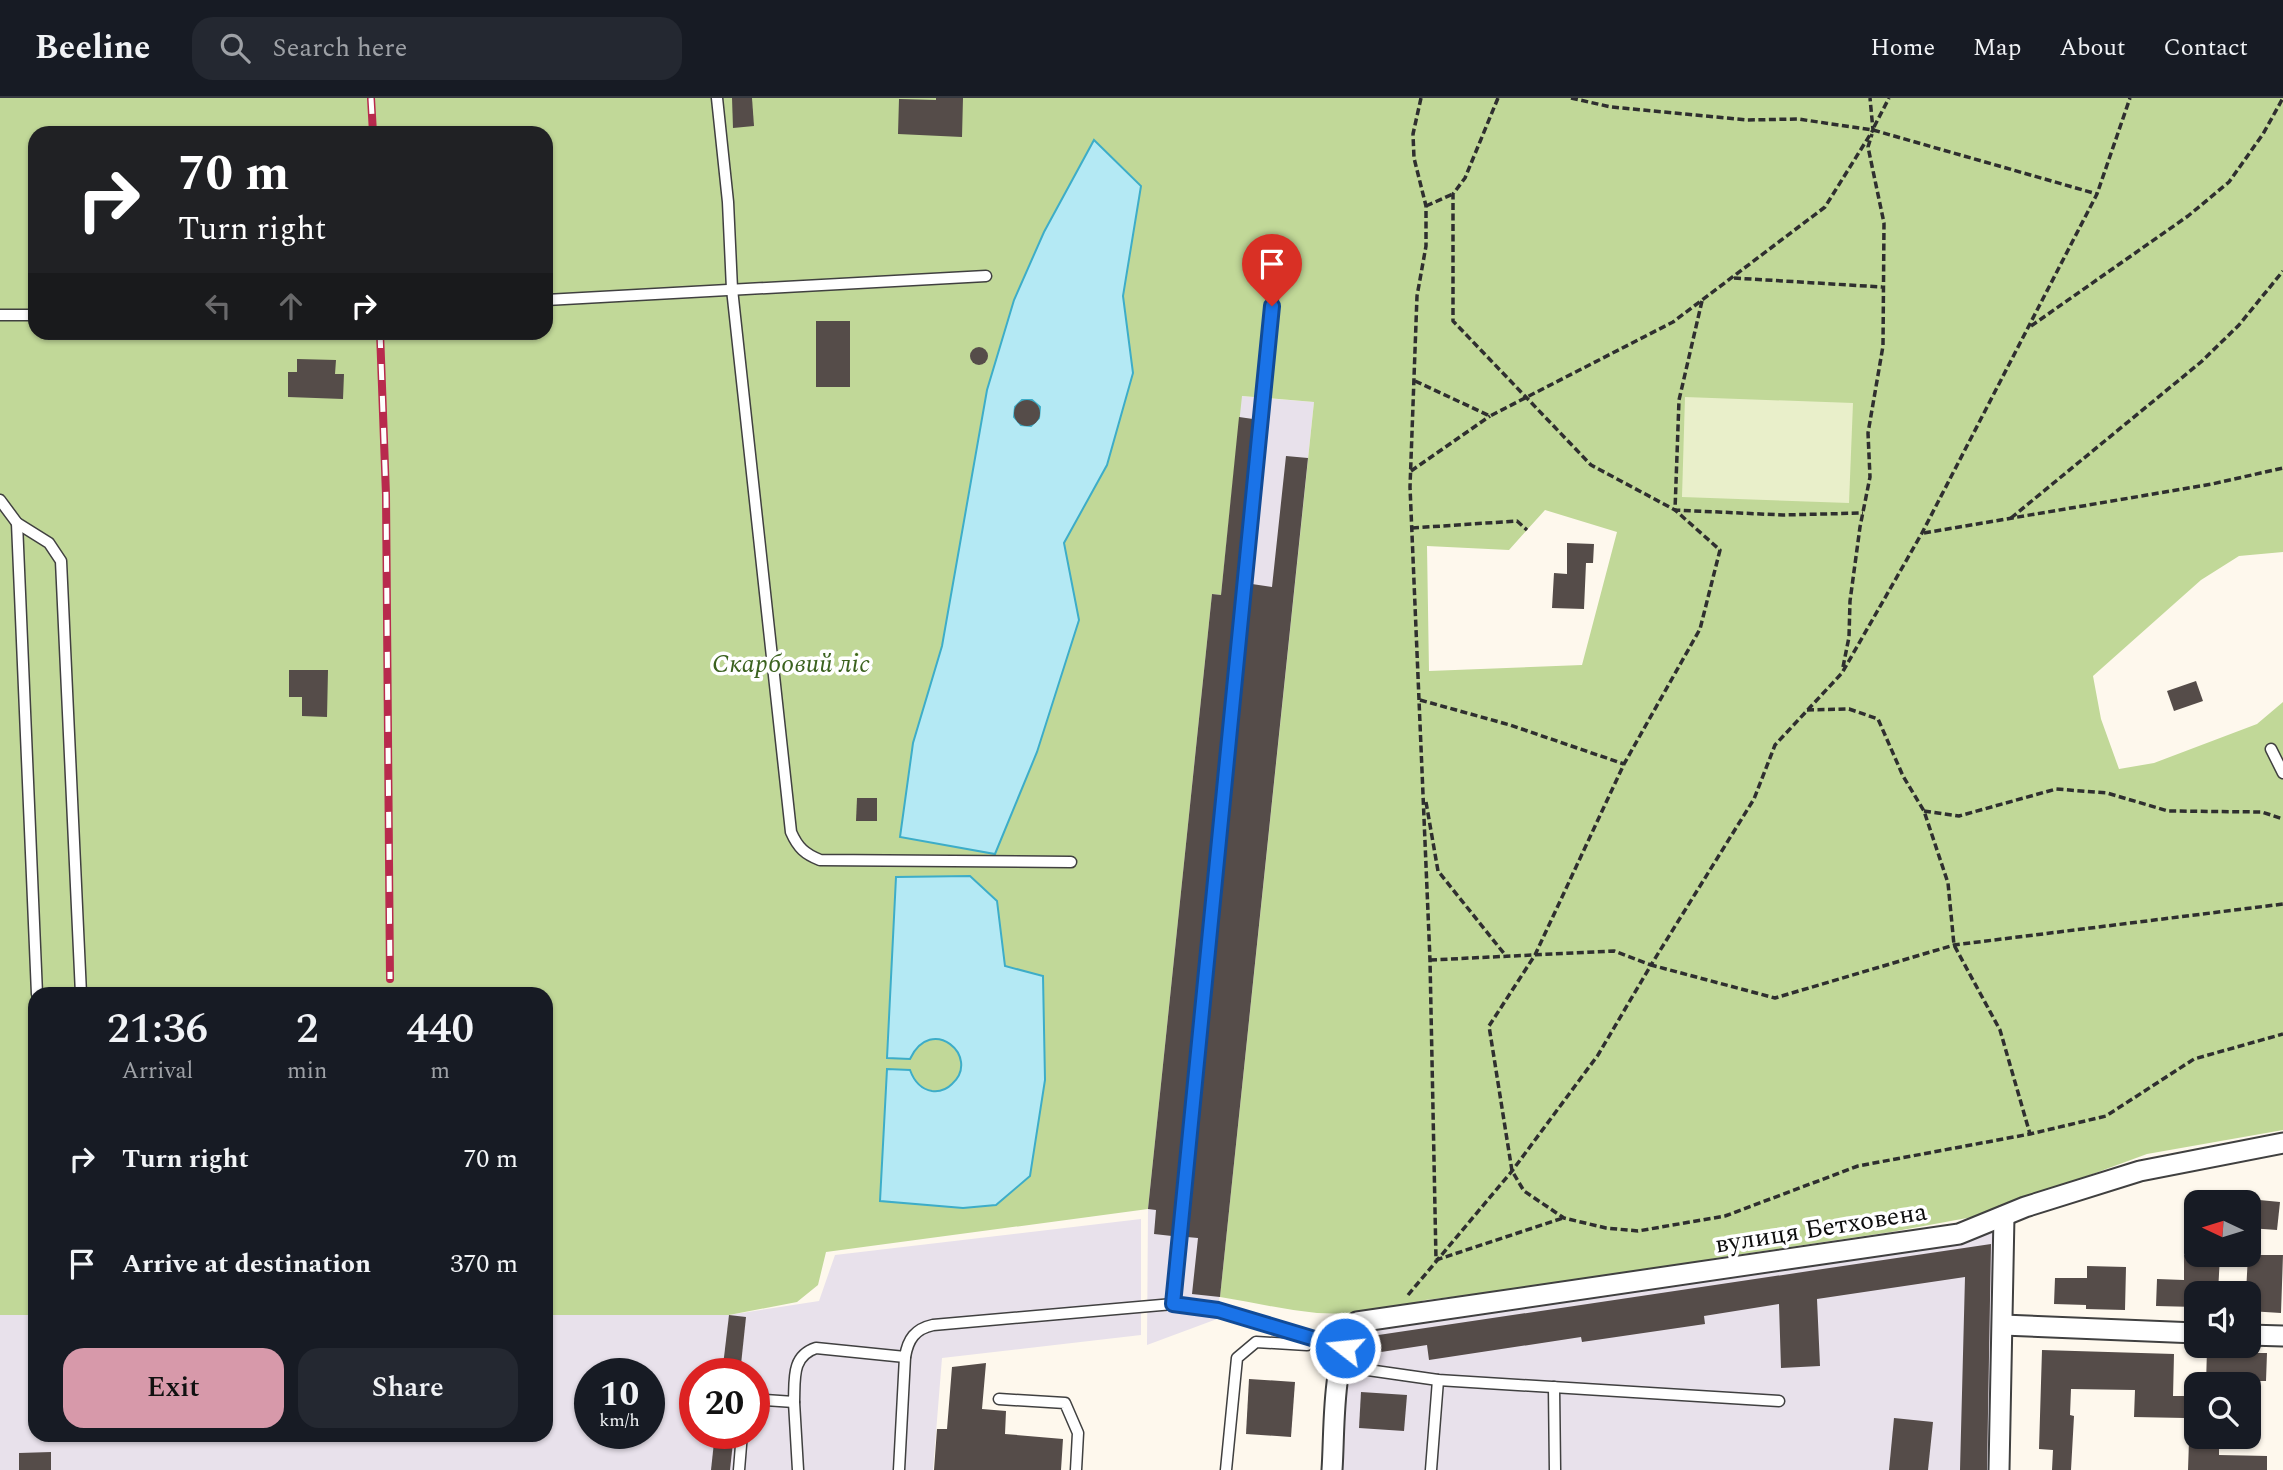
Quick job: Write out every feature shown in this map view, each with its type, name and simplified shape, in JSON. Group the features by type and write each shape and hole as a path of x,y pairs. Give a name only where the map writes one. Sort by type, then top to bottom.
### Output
{"street":[{"name":"вулиця Бетховена","path":"1342,1357 1348,1335 1357,1322 1959,1234 2025,1207 2140,1171 2283,1143"},
{"path":"1999,1470 2004,1216"},
{"path":"2003,1325 2184,1333"},
{"path":"2261,1335 2283,1336"},
{"path":"1332,1470 1342,1357"}],"lane":[{"path":"718,98 728,202 732,289 791,832 797,846 807,855 820,860 1071,862"},
{"path":"1173,1304 1277,255"},
{"path":"553,300 986,276"},
{"path":"0,315 28,315"},
{"path":"0,500 18,523 49,543 61,561 81,987"},
{"path":"18,523 37,987"},
{"path":"2271,749 2283,773"},
{"path":"899,1470 905,1357 912,1335 921,1328 1173,1304 1218,1310 1314,1339 1342,1357 1438,1380 1779,1401"},
{"path":"1226,1470 1237,1358 1255,1342 1307,1345 1314,1339"},
{"path":"798,1470 794,1402 795,1372 799,1358 806,1351 816,1348 905,1357"},
{"path":"1431,1470 1438,1380"},
{"path":"1554,1387 1555,1470"},
{"path":"999,1399 1065,1403 1078,1433 1076,1470"},
{"path":"770,1400 794,1402"},
{"path":"738,1470 740,1449"}],"path":[{"path":"1421,98 1413,135 1414,158 1426,206 1426,246 1417,296 1411,471 1430,960 1436,1260"},
{"path":"1426,206 1453,194 1465,178 1498,98"},
{"path":"1571,98 1611,107 1747,120 1798,119 1873,130 2097,194"},
{"path":"1842,671 1870,477 1868,433 1884,346 1884,223 1868,147 1873,130 1870,98"},
{"path":"1411,471 1490,416 1673,322 1825,207 1873,130 1889,98"},
{"path":"1405,1298 1512,1171 1598,1055 1754,799 1775,745 1842,671 1922,533 2097,194 2130,98"},
{"path":"2028,328 2188,216 2229,183 2263,134 2283,98"},
{"path":"1453,194 1453,321 1591,465 1675,510 1720,550 1700,629 1624,764 1535,955 1489,1026 1512,1171 1524,1191 1564,1218 1606,1228 1638,1231 1725,1216 1858,1166 2030,1134 2106,1116 2194,1059 2283,1034"},
{"path":"2011,518 2201,362 2239,325 2283,271"},
{"path":"1732,278 1882,287"},
{"path":"1675,510 1679,400 1702,300"},
{"path":"1415,381 1490,416"},
{"path":"1922,533 2212,484 2283,468"},
{"path":"1675,510 1783,516 1863,513"},
{"path":"1412,528 1517,521 1527,530"},
{"path":"1420,700 1510,725 1624,764"},
{"path":"1807,710 1849,709 1878,719 1903,776 1924,811 1948,883 1954,945 2000,1030 2030,1134"},
{"path":"1424,785 1438,872 1506,956"},
{"path":"1924,811 1959,816 2056,789 2107,793 2168,811 2262,812 2283,820"},
{"path":"1430,960 1614,950 1651,965 1775,998 1954,945 2283,904"},
{"path":"1436,1260 1564,1218"}],"shaded area":[{"path":"1241,396 1314,402 1217,1319 1147,1345 1148,1209 1212,594 1221,594"},
{"path":"2004,1216 1999,1470 1332,1470 1338,1382 1357,1322 1644,1281"},
{"path":"1141,1219 1141,1335 942,1358 933,1470 0,1470 0,1315 28,1315 28,1442 553,1442 553,1315 729,1315 819,1301 835,1255"}],"green space":[{"name":"Скарбовий ліс","path":"0,98 2283,98 2283,552 2239,556 2201,580 2093,676 2101,719 2119,769 2154,763 2257,724 2283,702 2283,1130 2147,1154 1978,1216 1716,1258 1629,1277 1425,1300 1385,1309 1344,1313 1305,1312 1220,1297 1314,402 1242,396 1221,595 1212,594 1148,1209 826,1252 818,1285 797,1302 729,1315 553,1315 553,987 28,987 28,1315 0,1315","holes":["1545,510 1617,532 1582,665 1429,671 1427,546 1509,550"]},
{"path":"1685,397 1853,403 1849,503 1682,497"}],"water":[{"path":"1094,140 1141,186 1123,296 1133,373 1107,465 1064,543 1079,620 1037,752 995,854 900,837 913,743 942,646 987,390 1014,300 1044,232","holes":["1022,400 1032,400 1040,407 1039,418 1031,426 1021,425 1014,417 1015,407"]},
{"path":"970,876 997,901 1005,966 1043,976 1045,1080 1030,1176 996,1205 963,1208 880,1201 887,1069 910,1070 921,1086 938,1091 952,1084 960,1073 961,1062 950,1044 940,1040 930,1040 919,1046 910,1059 887,1058 896,877"}],"building":[{"path":"732,98 752,98 754,126 733,128"},
{"path":"963,98 962,137 898,134 899,99"},
{"path":"816,321 850,321 850,387 816,387"},
{"path":"975,347 983,347 988,356 986,363 975,365 970,360 970,352"},
{"path":"297,359 336,360 335,374 344,374 343,399 288,397 288,372 297,372"},
{"path":"1027,400 1036,404 1040,413 1036,422 1027,426 1018,422 1014,413 1018,404"},
{"path":"1239,417 1253,419 1172,1236 1154,1234 1156,1210 1148,1209 1212,594 1221,595"},
{"path":"1286,456 1308,458 1220,1297 1192,1294 1198,1238 1187,1237 1252,584 1272,587"},
{"path":"1567,543 1594,544 1593,563 1586,563 1584,609 1552,608 1554,573 1567,574"},
{"path":"289,670 328,670 327,717 302,716 302,697 289,697"},
{"path":"2196,681 2203,701 2174,711 2167,691"},
{"path":"857,798 877,798 877,821 856,821"},
{"path":"2261,1200 2280,1202 2277,1230 2261,1229"},
{"path":"1991,1244 1987,1470 1960,1470 1965,1277 1817,1299 1820,1366 1781,1368 1779,1304 1704,1316 1705,1324 1582,1342 1581,1337 1429,1360 1427,1345 1368,1354 1365,1337"},
{"path":"2261,1255 2283,1255 2281,1313 2261,1312 2261,1281 2247,1281 2247,1267 2261,1267"},
{"path":"2087,1266 2126,1267 2125,1310 2086,1309 2086,1305 2054,1304 2055,1278 2087,1278"},
{"path":"2184,1267 2219,1267 2219,1281 2184,1281 2184,1307 2156,1306 2157,1279 2184,1280"},
{"path":"729,1315 746,1317 742,1358 724,1358"},
{"path":"2042,1350 2174,1354 2173,1396 2184,1396 2184,1418 2134,1417 2135,1390 2071,1389 2070,1415 2074,1416 2071,1470 2052,1470 2053,1450 2039,1449"},
{"path":"2261,1353 2267,1353 2266,1381 2261,1381 2261,1372 2206,1372 2207,1358 2261,1358"},
{"path":"986,1363 982,1409 1006,1411 1005,1434 1063,1439 1061,1470 934,1470 937,1429 947,1429 952,1367"},
{"path":"1249,1379 1295,1382 1291,1437 1246,1434"},
{"path":"1361,1392 1407,1395 1404,1431 1359,1428"},
{"path":"1894,1418 1933,1422 1928,1470 1889,1470"},
{"path":"713,1449 732,1449 730,1470 711,1470"},
{"path":"2189,1449 2219,1449 2219,1455 2267,1456 2267,1470 2188,1470"},
{"path":"51,1452 51,1470 19,1470 19,1453"}],"railway":[{"path":"371,98 373,126"},
{"path":"380,340 386,495 390,979"}],"route":[{"path":"1272,306 1173,1304 1218,1310 1345,1348"}]}
